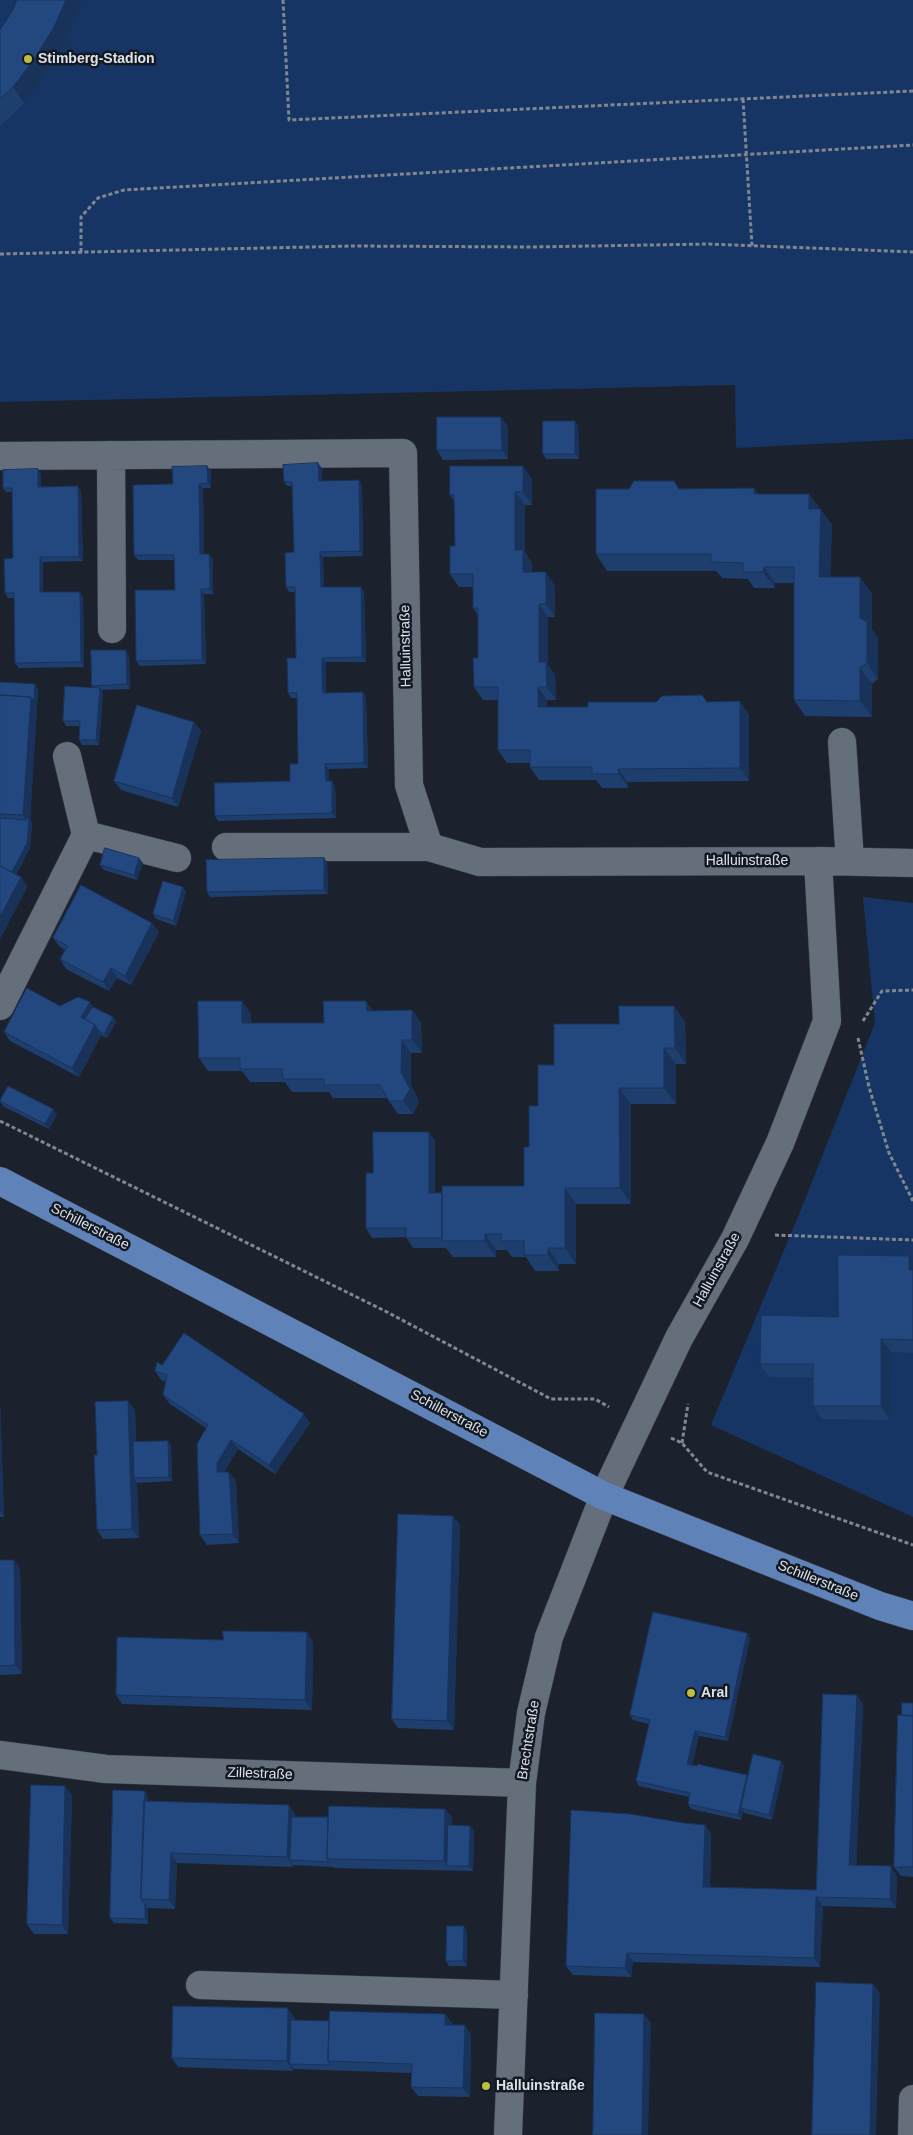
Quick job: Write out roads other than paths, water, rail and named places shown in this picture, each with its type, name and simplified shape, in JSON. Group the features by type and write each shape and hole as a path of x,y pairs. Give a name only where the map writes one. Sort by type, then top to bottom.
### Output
{"main road":[{"name":"Schillerstraße","path":"0,1181 604,1496 880,1606 913,1616"}],"street":[{"name":"Halluinstraße","path":"0,456 403,453 409,785 429,848 480,862 818,860 913,863"},
{"path":"111,455 112,629"},
{"path":"842,742 850,861"},
{"path":"0,1006 86,835 67,756"},
{"path":"86,835 178,858"},
{"path":"226,848 429,848"},
{"name":"Halluinstraße","path":"604,1496 679,1338 735,1239 780,1143 827,1022 818,860"},
{"name":"Brechtstraße","path":"508,2135 522,1782 531,1714 549,1637 604,1496"},
{"name":"Zillestraße","path":"0,1755 106,1770 522,1782"},
{"path":"200,1985 514,1995"},
{"path":"912,2135 913,2099"}],"place":[{"name":"Stimberg-Stadion","path":"28,59"},
{"name":"Aral","path":"691,1693"},
{"name":"Halluinstraße","path":"486,2086"}]}
